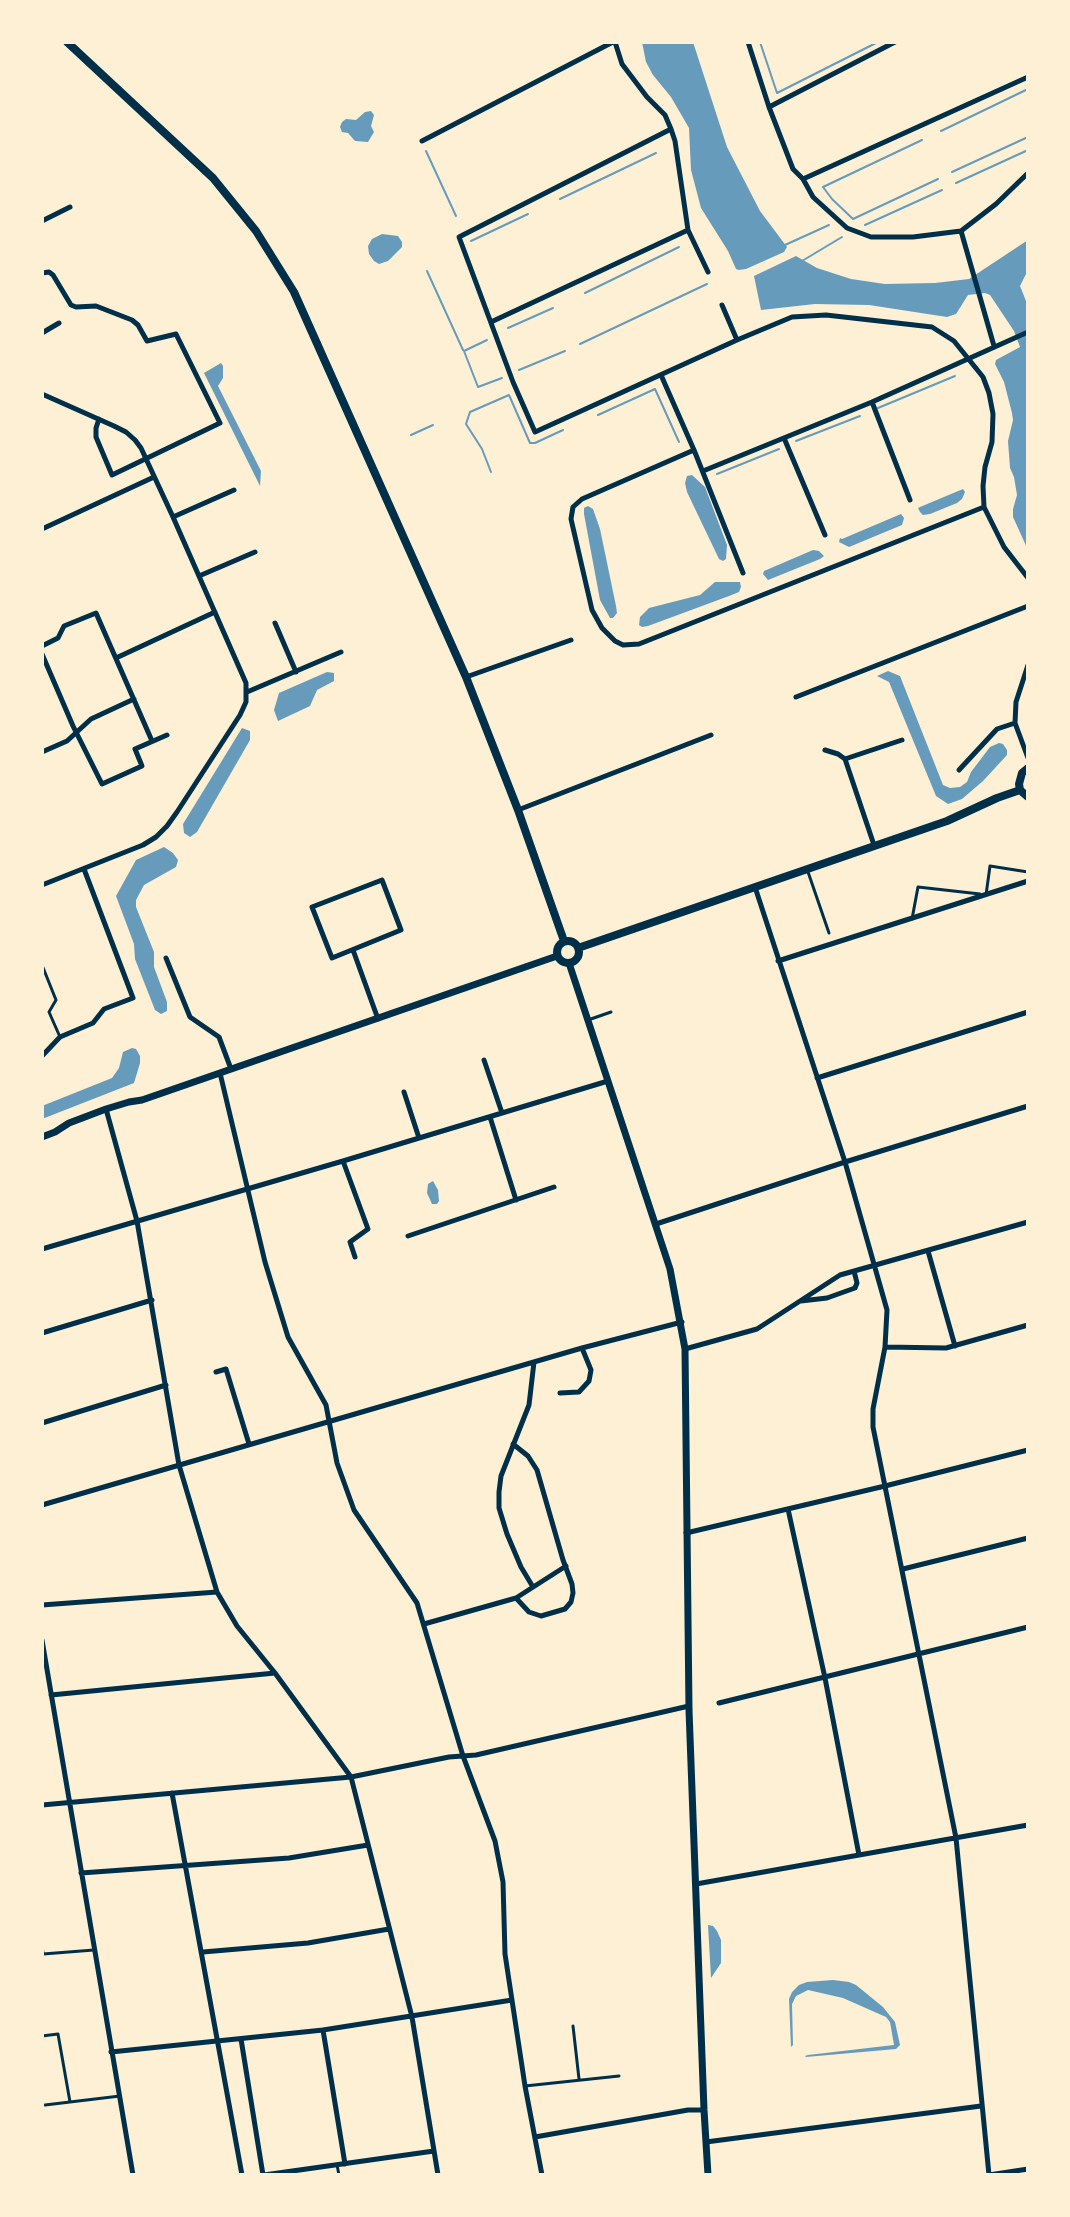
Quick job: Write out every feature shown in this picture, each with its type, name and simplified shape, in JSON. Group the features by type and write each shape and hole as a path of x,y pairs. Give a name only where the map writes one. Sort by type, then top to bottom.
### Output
{"main road":[{"path":"67,42 213,178 244,214 294,292 466,677 518,810 564,941"},
{"path":"1028,768 1019,779 1020,790 1028,797"},
{"path":"578,948 947,821 1020,790"},
{"path":"564,941 575,943 578,948 577,958 569,963 557,956 556,950 564,941"}],"street":[{"path":"422,141 614,42 622,64 647,97 665,115 671,129 675,141 688,230 708,272"},
{"path":"748,42 769,107 793,169 813,197 848,228 871,237 913,237 962,231 996,204 1028,173"},
{"path":"769,107 895,42"},
{"path":"803,180 1028,77"},
{"path":"671,129 459,237 513,382 535,432 792,317 826,315 932,327 954,341 983,377 993,414 992,442 985,467 983,486 984,507 1004,547 1028,578"},
{"path":"42,221 70,207"},
{"path":"491,322 688,230"},
{"path":"962,231 994,346"},
{"path":"42,273 49,272 54,275 71,305 76,307 90,304 132,320 138,325 147,341 176,334 220,423 112,475 96,437 99,419"},
{"path":"722,305 737,340"},
{"path":"42,333 59,323"},
{"path":"703,471 872,402 1028,332"},
{"path":"661,375 703,471 742,573"},
{"path":"42,394 126,432 141,448 240,669 247,692 246,702 240,715 167,826 156,837 143,845 42,885"},
{"path":"872,402 910,500"},
{"path":"784,438 825,535"},
{"path":"694,450 582,498 573,507 571,519 592,610 602,628 615,641 623,645 639,644 984,507"},
{"path":"42,529 154,477"},
{"path":"173,517 234,490"},
{"path":"199,576 255,552"},
{"path":"796,697 1028,606"},
{"path":"116,658 215,612"},
{"path":"42,646 58,638 64,626 96,613 152,741"},
{"path":"275,623 296,672"},
{"path":"466,677 571,640"},
{"path":"247,692 341,652"},
{"path":"42,654 102,784 142,766 135,749 167,735"},
{"path":"1028,665 1016,702 1015,723 1028,758"},
{"path":"42,752 67,741 91,719 134,699"},
{"path":"959,770 997,729 1015,723"},
{"path":"518,810 711,735"},
{"path":"845,759 902,740"},
{"path":"825,750 845,759 874,845"},
{"path":"42,1056 60,1037 93,1023 104,1009 133,998 84,869"},
{"path":"382,880 401,930 353,950 332,958 312,907 382,880"},
{"path":"778,961 1028,881"},
{"path":"755,886 845,1162 887,1310 885,1347 873,1409 873,1426 956,1838 989,2175 1028,2169"},
{"path":"353,950 378,1019"},
{"path":"42,1137 69,1123 106,1109 142,1100 557,956"},
{"path":"166,958 190,1017 219,1037 231,1069"},
{"path":"569,963 673,1277 686,1349 689,1706 708,2175"},
{"path":"817,1078 1028,1012"},
{"path":"484,1060 502,1113"},
{"path":"220,1073 266,1262 288,1337 326,1405 337,1463 354,1510 417,1603 463,1756 495,1841 501,1868 505,1953 525,2086 542,2175"},
{"path":"42,1249 608,1081"},
{"path":"404,1092 419,1138"},
{"path":"656,1224 845,1162 1028,1106"},
{"path":"106,1109 137,1221 179,1466 217,1592 237,1626 351,1777 412,2017 438,2175"},
{"path":"490,1117 516,1200"},
{"path":"344,1161 368,1229 350,1242 355,1257"},
{"path":"408,1236 554,1187"},
{"path":"686,1349 750,1332 773,1320 830,1281 854,1271 1028,1222"},
{"path":"928,1251 955,1346"},
{"path":"800,1301 827,1298 851,1290 857,1283 854,1271"},
{"path":"42,1333 152,1300"},
{"path":"42,1505 582,1348 682,1322"},
{"path":"885,1347 930,1349 955,1346 1028,1325"},
{"path":"560,1394 579,1392 589,1381 591,1370 582,1348"},
{"path":"533,1587 521,1567 499,1508 501,1476 529,1405 534,1362"},
{"path":"216,1372 226,1369 249,1444"},
{"path":"42,1423 166,1385"},
{"path":"513,1444 528,1456 537,1470 573,1593 571,1602 565,1609 541,1616 529,1612 516,1598"},
{"path":"687,1533 1028,1450"},
{"path":"788,1509 825,1678 859,1855"},
{"path":"903,1569 1028,1538"},
{"path":"424,1624 516,1598 566,1566"},
{"path":"42,1605 217,1592"},
{"path":"719,1703 1028,1627"},
{"path":"42,1640 133,2175"},
{"path":"51,1695 275,1674"},
{"path":"42,1806 351,1777 450,1757 476,1755 689,1706"},
{"path":"172,1793 203,1952 242,2175"},
{"path":"696,1884 1028,1825"},
{"path":"81,1873 289,1858 368,1845"},
{"path":"203,1952 308,1943 390,1929"},
{"path":"111,2052 323,2030 512,2000"},
{"path":"323,2030 345,2164"},
{"path":"241,2038 263,2175 434,2151"},
{"path":"706,2142 981,2106"},
{"path":"535,2137 688,2110 704,2110"}],"lane":[{"path":"912,919 918,887 986,895 990,866 1028,872"},
{"path":"807,868 829,933"},
{"path":"42,965 56,1000 49,1012 60,1037"},
{"path":"588,1020 611,1012"},
{"path":"42,1944 43,1954 96,1950"},
{"path":"573,2026 579,2079"},
{"path":"42,2036 58,2034 70,2102"},
{"path":"525,2086 619,2076"},
{"path":"45,2105 120,2096"},
{"path":"337,2164 339,2175"}],"water":[{"path":"642,42 693,42 727,147 760,211 787,247 784,252 746,269 736,269 728,251 701,208 691,170 689,128 671,97 653,75 646,62"},
{"path":"371,111 374,115 371,126 374,132 368,142 355,141 348,133 342,132 340,127 346,119 356,120 365,112"},
{"path":"382,234 398,236 402,247 388,261 379,264 369,254 368,246 372,239"},
{"path":"1028,240 1028,270 1020,286 1028,306 1028,550 1013,517 1017,495 1010,468 1008,441 1013,420 1004,382 995,364 996,360 1020,347 1014,331 990,295 985,293 968,295 956,314 947,317 869,305 815,304 761,310 754,276 796,256 817,268 851,279 885,284 935,283 969,279"},
{"path":"221,363 223,378 218,386 261,471 260,486 204,373"},
{"path":"692,475 705,487 727,545 726,559 723,561 719,559 687,492 685,483 687,476"},
{"path":"963,489 965,492 962,499 957,503 923,515 918,508 920,507"},
{"path":"588,506 593,509 600,529 616,606 617,613 613,618 610,618 600,600 584,514 584,508"},
{"path":"901,514 904,518 902,525 849,547 839,542 840,538"},
{"path":"813,550 819,551 824,556 768,580 763,574 764,571"},
{"path":"715,582 740,582 741,587 739,592 729,596 648,626 639,625 640,617 649,608 700,595"},
{"path":"888,671 900,676 943,785 950,788 960,787 967,782 971,772 990,747 999,743 1003,744 1007,750 1007,755 983,781 962,799 948,804 936,796 889,682 877,676"},
{"path":"327,672 334,673 334,681 317,690 310,706 278,721 274,710 279,693"},
{"path":"242,728 250,731 250,740 197,832 190,837 184,833 183,824"},
{"path":"164,847 178,860 176,867 144,885 136,900 136,907 154,952 154,967 167,1002 167,1011 161,1014 155,1010 135,959 134,944 116,896 136,860"},
{"path":"132,1048 136,1049 140,1056 134,1083 42,1119 42,1106 112,1078 119,1068 123,1052"},
{"path":"433,1181 438,1190 437,1204 432,1204 427,1193 428,1184"},
{"path":"708,1925 713,1926 721,1940 721,1963 711,1978"},
{"path":"833,1980 856,1985 883,2007 895,2022 900,2045 896,2049 806,2057 894,2045 890,2022 886,2017 843,1998 808,1990 796,1996 792,2004 793,2045 791,2047 789,1999 792,1992 799,1985 807,1982"}],"waterway":[{"path":"760,42 777,93 878,42"},
{"path":"941,131 1028,89"},
{"path":"952,172 1028,137"},
{"path":"922,140 823,187 853,219 938,179"},
{"path":"956,183 1028,150"},
{"path":"426,151 456,216"},
{"path":"560,199 656,153"},
{"path":"865,225 942,190"},
{"path":"471,241 528,214"},
{"path":"785,245 829,225"},
{"path":"802,261 842,237"},
{"path":"585,293 679,247"},
{"path":"427,271 463,350"},
{"path":"580,344 707,284"},
{"path":"508,328 553,308"},
{"path":"487,340 464,351 478,387 502,378"},
{"path":"519,370 565,351"},
{"path":"878,408 955,376"},
{"path":"598,415 655,389 679,442"},
{"path":"491,472 482,449 466,424 470,412 509,395 530,443 535,443 563,430"},
{"path":"796,441 860,416"},
{"path":"411,435 433,425"},
{"path":"717,474 779,449"}]}
